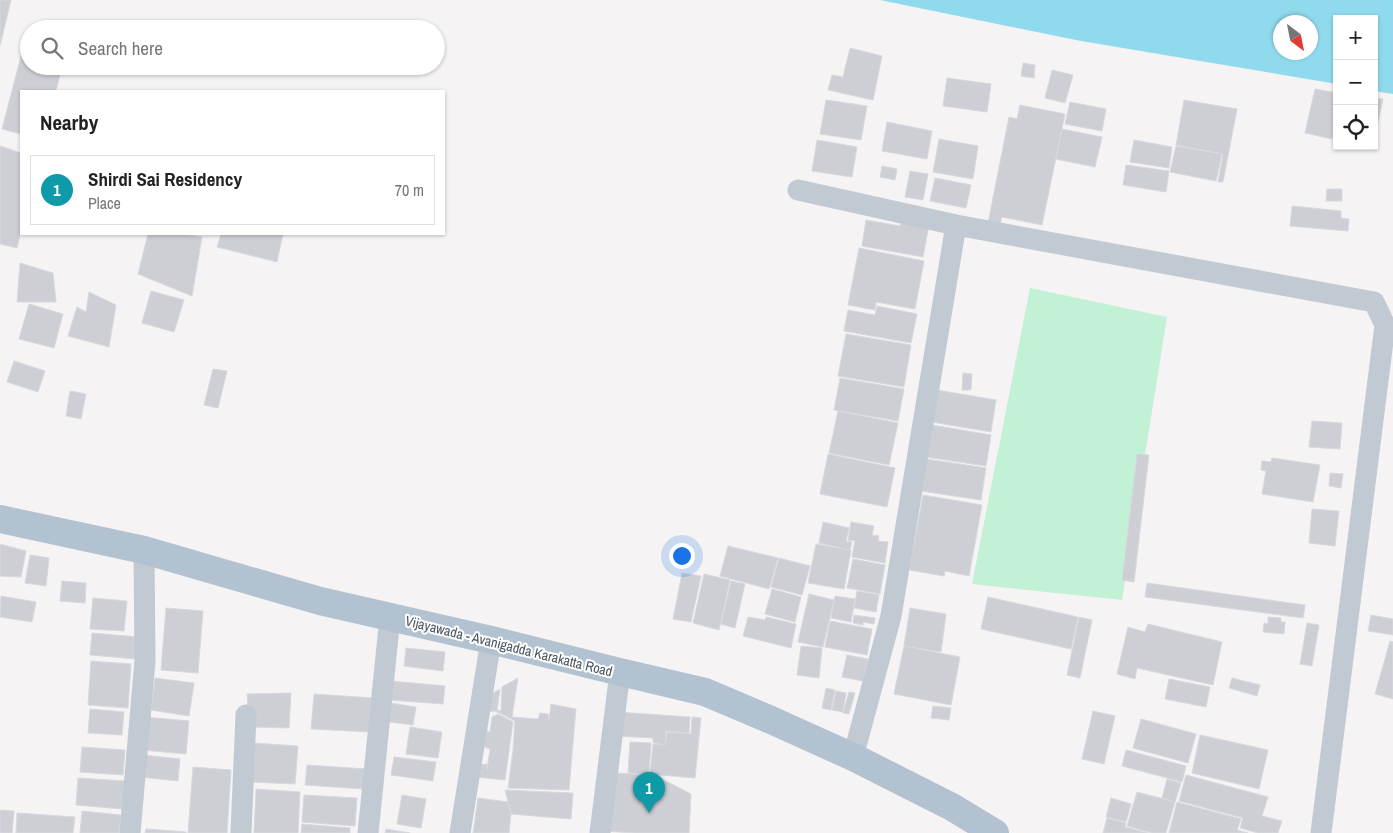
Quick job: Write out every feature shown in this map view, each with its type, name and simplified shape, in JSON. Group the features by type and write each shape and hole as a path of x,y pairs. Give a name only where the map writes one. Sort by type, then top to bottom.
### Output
{"main road":[{"name":"Vijayawada - Avanigadda Karakatta Road","path":"0,518 144,550 320,601 705,692 853,757 952,806 996,833"}],"street":[{"path":"798,190 956,225 1374,302 1385,325 1321,833"},
{"path":"853,757 891,616 956,225"},
{"path":"130,833 145,661 144,550"},
{"path":"368,833 390,617"},
{"path":"460,833 491,640"},
{"path":"600,833 620,672"},
{"path":"241,833 246,715"}],"green space":[{"path":"1030,288 1167,317 1122,600 972,584"}],"water":[{"path":"880,0 1393,0 1393,94 1378,92 1378,15 1333,15 1333,83 1081,41"}],"building":[{"path":"0,0 11,0 0,46"},
{"path":"850,48 882,56 873,100 828,90 832,75 843,77"},
{"path":"20,60 20,75 60,75 56,90 20,90 20,134 2,129"},
{"path":"1023,63 1035,65 1034,78 1021,76"},
{"path":"1052,70 1073,75 1065,103 1045,98"},
{"path":"947,78 991,84 987,112 943,106"},
{"path":"1315,89 1333,92 1332,139 1305,133"},
{"path":"1378,98 1383,99 1378,122"},
{"path":"826,100 867,106 861,140 820,134"},
{"path":"1184,100 1237,109 1223,182 1218,182 1223,154 1176,145"},
{"path":"1070,102 1106,109 1102,131 1065,124"},
{"path":"1020,105 1065,114 1042,225 1002,217 1000,225 988,223 1009,117 1017,119"},
{"path":"887,122 932,131 927,159 882,151"},
{"path":"1062,129 1102,137 1095,167 1056,159"},
{"path":"939,139 978,146 973,179 933,172"},
{"path":"817,140 857,147 852,177 812,171"},
{"path":"1134,140 1172,147 1169,168 1130,162"},
{"path":"0,146 20,153 20,235 17,248 0,244"},
{"path":"1176,146 1222,154 1216,181 1170,172"},
{"path":"1126,165 1169,171 1166,192 1123,185"},
{"path":"882,166 897,169 895,180 880,177"},
{"path":"910,171 928,174 923,200 905,197"},
{"path":"935,178 971,185 966,208 930,201"},
{"path":"1327,189 1342,189 1342,201 1326,201"},
{"path":"1292,206 1341,211 1341,218 1349,219 1348,231 1290,226"},
{"path":"866,220 900,226 901,221 929,225 923,257 862,246"},
{"path":"148,235 189,235 202,237 192,296 138,274"},
{"path":"221,235 283,235 277,262 217,247"},
{"path":"859,248 924,261 915,309 876,302 875,310 848,305"},
{"path":"20,263 53,273 56,302 17,302"},
{"path":"151,291 184,300 174,332 142,323"},
{"path":"89,292 116,305 109,347 68,336 77,307 86,312"},
{"path":"29,304 63,314 54,348 19,339"},
{"path":"877,306 917,314 911,343 844,331 848,310 875,315"},
{"path":"846,334 911,345 904,387 838,376"},
{"path":"14,361 45,371 38,392 7,382"},
{"path":"213,369 227,371 218,408 204,405"},
{"path":"963,373 972,374 971,390 962,390"},
{"path":"840,378 904,389 898,421 834,410"},
{"path":"937,390 996,400 991,432 932,422"},
{"path":"70,391 86,394 81,419 66,416"},
{"path":"838,411 898,423 889,465 829,453"},
{"path":"1312,421 1342,423 1340,449 1309,447"},
{"path":"932,425 991,435 986,466 926,457"},
{"path":"828,454 895,468 887,507 820,494"},
{"path":"1137,454 1149,455 1134,582 1122,580"},
{"path":"1272,458 1320,465 1313,502 1262,494 1266,471 1261,470 1262,461 1271,462"},
{"path":"926,459 986,468 981,500 921,491"},
{"path":"1330,473 1343,474 1341,488 1329,486"},
{"path":"923,495 982,505 969,576 945,571 944,576 909,570"},
{"path":"1312,509 1339,511 1335,546 1309,543"},
{"path":"823,522 849,528 846,541 852,542 850,550 819,543"},
{"path":"851,522 874,526 872,535 879,536 878,541 888,542 885,563 852,557 855,541 848,540"},
{"path":"0,544 26,551 21,577 0,576"},
{"path":"816,544 851,550 844,589 808,583"},
{"path":"728,546 778,558 769,589 720,576"},
{"path":"30,555 49,558 46,586 25,583"},
{"path":"779,558 810,566 802,595 771,587"},
{"path":"853,559 885,565 880,594 847,588"},
{"path":"682,573 701,576 691,622 673,619"},
{"path":"704,574 730,580 719,630 693,623"},
{"path":"62,581 86,583 85,603 60,601"},
{"path":"731,581 745,584 735,628 721,624"},
{"path":"1147,583 1305,605 1303,618 1145,597"},
{"path":"772,589 801,597 795,622 765,614"},
{"path":"857,591 879,595 876,612 854,608"},
{"path":"809,594 834,600 823,647 798,642"},
{"path":"1,596 36,602 32,622 0,617"},
{"path":"835,596 855,599 851,622 831,618"},
{"path":"988,597 1078,617 1071,649 981,629"},
{"path":"93,598 127,601 124,631 90,629"},
{"path":"166,608 203,611 198,673 161,670"},
{"path":"910,608 946,614 941,652 904,646"},
{"path":"854,615 875,618 874,624 863,622 863,625 853,623"},
{"path":"1371,615 1393,619 1393,635 1368,631"},
{"path":"748,617 765,620 766,617 796,624 791,648 743,636"},
{"path":"1079,617 1092,620 1080,678 1067,675"},
{"path":"1268,617 1281,618 1281,622 1285,622 1284,634 1263,632 1264,623 1268,624"},
{"path":"830,621 872,629 867,655 825,647"},
{"path":"1307,623 1319,625 1312,666 1300,664"},
{"path":"1148,624 1222,642 1213,685 1137,668 1135,679 1117,674 1128,627 1145,632"},
{"path":"92,633 138,637 136,659 90,655"},
{"path":"1390,641 1393,642 1393,699 1375,694"},
{"path":"801,646 822,648 819,678 797,675"},
{"path":"904,646 960,657 951,705 894,694"},
{"path":"406,648 445,652 443,671 404,666"},
{"path":"847,655 868,659 863,681 842,677"},
{"path":"91,661 131,664 128,708 88,705"},
{"path":"155,678 194,683 189,716 151,710"},
{"path":"518,678 512,717 538,719 540,713 548,714 549,721 551,704 576,709 569,790 508,788 515,721 495,711 485,712 483,699 500,689 497,710 501,711 502,687"},
{"path":"1232,678 1260,685 1257,696 1229,688"},
{"path":"1169,679 1210,687 1206,707 1165,699"},
{"path":"391,681 445,686 443,704 390,700"},
{"path":"826,688 835,690 831,710 822,708"},
{"path":"836,691 846,693 843,712 832,710"},
{"path":"849,692 855,693 849,714 843,713"},
{"path":"291,693 289,728 249,727 247,694"},
{"path":"314,694 373,698 371,732 311,729"},
{"path":"384,702 416,707 413,725 382,721"},
{"path":"933,706 951,708 949,720 931,718"},
{"path":"90,709 124,712 122,735 88,733"},
{"path":"1093,711 1115,716 1104,764 1082,759"},
{"path":"617,712 690,717 689,733 666,731 665,745 653,743 653,738 615,736"},
{"path":"498,714 513,722 505,780 475,777 478,765 487,764 487,770 490,749 485,747 480,729 490,732 492,717"},
{"path":"145,717 189,721 186,754 142,750"},
{"path":"692,717 701,718 695,778 650,774 653,744 665,745 667,732 691,734"},
{"path":"1141,719 1196,734 1188,763 1133,748"},
{"path":"410,727 442,732 438,758 406,754"},
{"path":"1200,735 1268,750 1259,789 1192,773"},
{"path":"630,742 651,743 649,774 628,773"},
{"path":"253,743 298,746 295,784 250,782"},
{"path":"82,747 125,750 123,775 80,772"},
{"path":"1126,750 1186,766 1182,782 1122,766"},
{"path":"143,755 180,759 178,781 140,777"},
{"path":"394,757 436,762 433,781 391,775"},
{"path":"307,765 366,769 364,789 305,785"},
{"path":"193,767 231,770 227,833 188,833"},
{"path":"613,773 654,775 691,794 689,833 604,831"},
{"path":"1186,775 1268,797 1262,816 1282,821 1278,833 1258,833 1240,828 1243,818 1179,801"},
{"path":"78,778 125,781 122,809 76,805"},
{"path":"1167,779 1181,783 1175,802 1162,798"},
{"path":"256,789 300,792 298,833 254,833"},
{"path":"505,790 573,793 571,819 511,814"},
{"path":"1137,792 1175,802 1166,833 1152,833 1127,826"},
{"path":"304,795 357,798 355,826 302,822"},
{"path":"402,795 426,799 421,828 397,824"},
{"path":"478,798 508,802 511,814 509,833 473,833"},
{"path":"1111,798 1131,804 1126,822 1106,817"},
{"path":"1177,802 1241,819 1237,830 1248,833 1169,833"},
{"path":"0,810 14,811 12,833 0,833"},
{"path":"82,811 121,815 119,833 80,833"},
{"path":"17,813 75,817 73,833 16,833"},
{"path":"1107,818 1126,823 1125,827 1148,833 1103,833"},
{"path":"302,824 350,828 350,833 301,833"},
{"path":"146,829 186,832 186,833 145,833"},
{"path":"386,829 410,833 385,833"}],"place":[{"name":"Shirdi Sai Residency","path":"649,813"}]}
